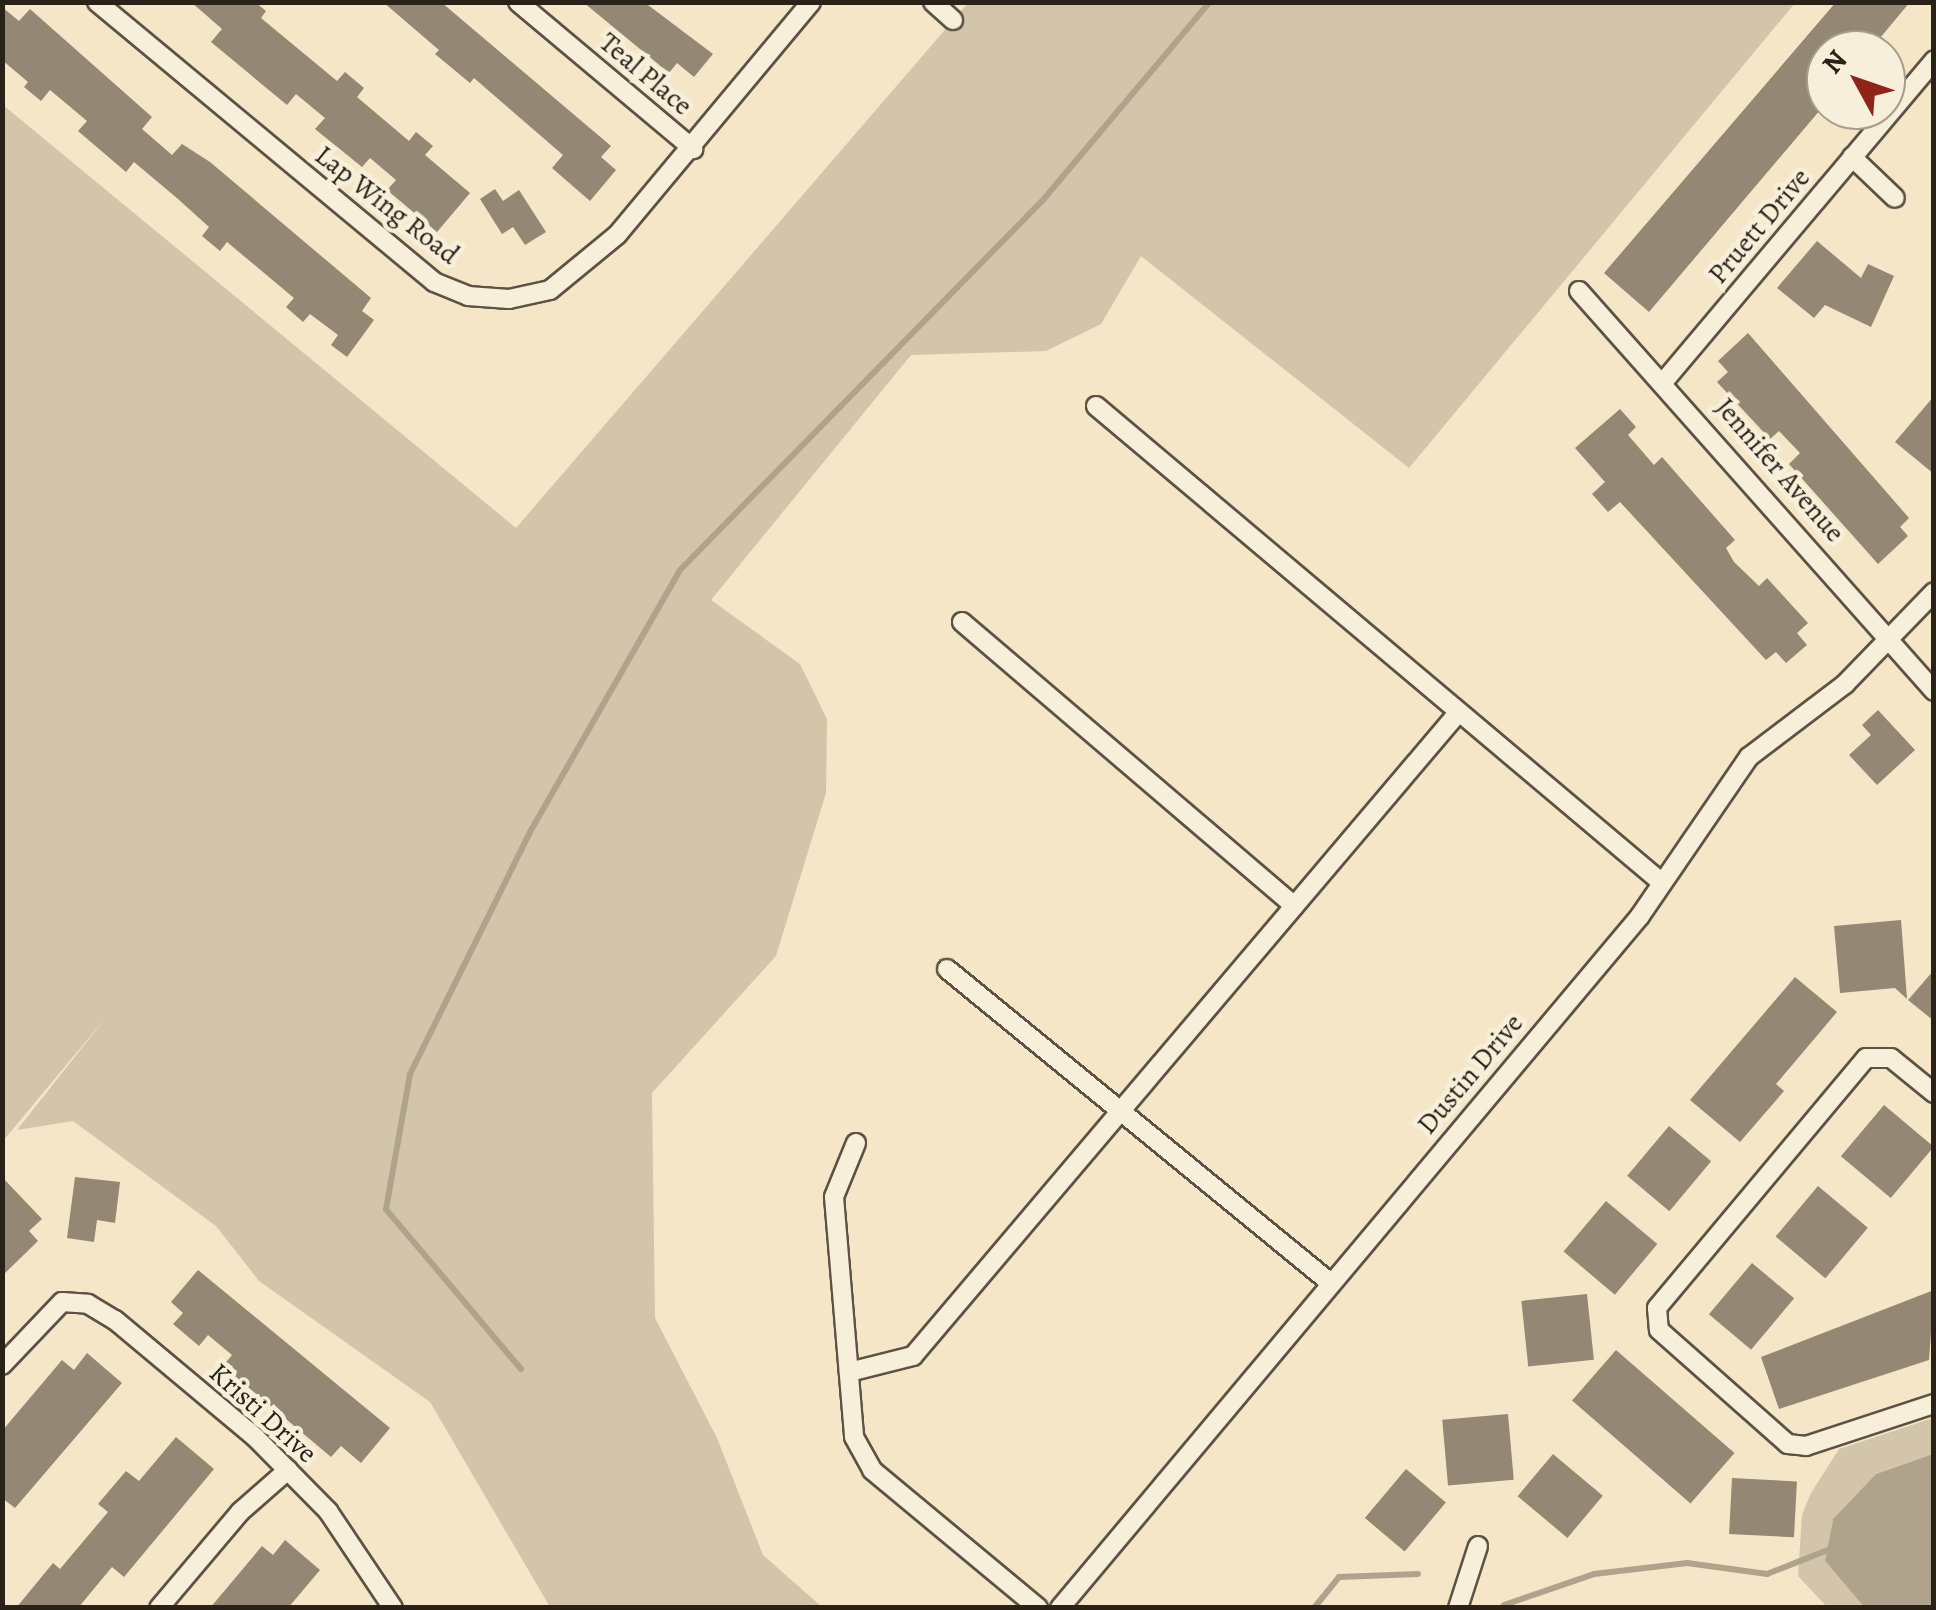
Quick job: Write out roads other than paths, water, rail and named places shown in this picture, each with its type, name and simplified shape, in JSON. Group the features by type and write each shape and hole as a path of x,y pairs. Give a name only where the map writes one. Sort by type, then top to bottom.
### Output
{"street":[{"name":"Lap Wing Road","path":"97,2 420,271 468,296 509,299 550,290 584,268 692,150 811,2"},
{"name":"Teal Place","path":"518,2 692,150"},
{"path":"933,2 954,20"},
{"name":"Pruett Drive","path":"1665,380 1934,60"},
{"path":"1852,157 1895,198"},
{"name":"Jennifer Avenue","path":"1580,291 1665,380 1934,691"},
{"path":"1096,406 1661,882"},
{"name":"Dustin Drive","path":"1060,1608 1640,916 1748,757 1892,639 1934,592"},
{"path":"962,622 1294,906"},
{"path":"849,1372 912,1356 1458,713"},
{"path":"947,969 1330,1283"},
{"path":"1934,1093 1891,1058 1866,1058 1657,1308 1659,1330 1788,1444 1806,1446 1934,1404"},
{"path":"856,1143 834,1197 854,1437 872,1470 1038,1608"},
{"name":"Kristi Drive","path":"2,1365 62,1302 88,1304 115,1320 288,1470 328,1511 392,1608"},
{"path":"159,1608 240,1512 288,1470"},
{"path":"1458,1608 1478,1546"}],"waterway":[{"path":"521,1369 386,1209 410,1074 530,832 680,570 1043,200 1210,2"},
{"path":"1504,1605 1594,1574 1687,1563 1767,1574 1828,1550"},
{"path":"1314,1608 1339,1577 1418,1574"}]}
